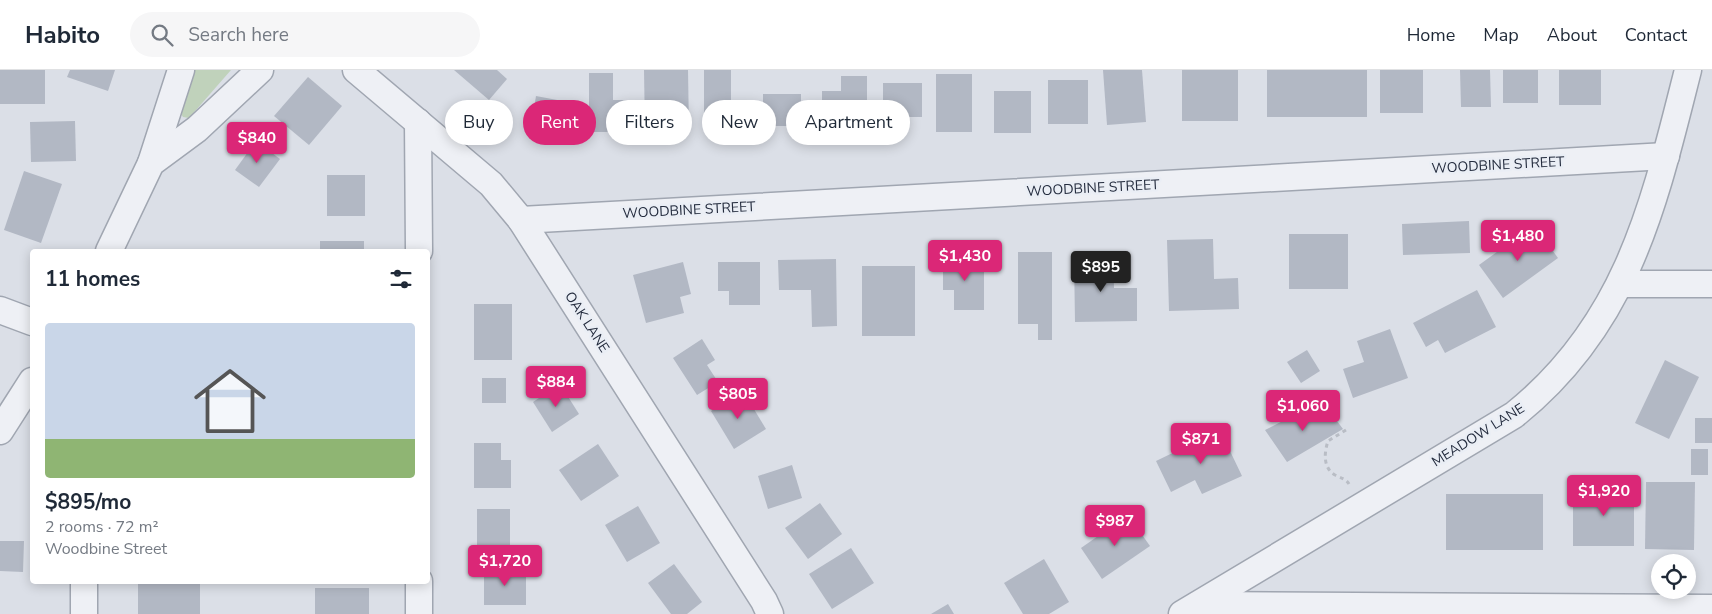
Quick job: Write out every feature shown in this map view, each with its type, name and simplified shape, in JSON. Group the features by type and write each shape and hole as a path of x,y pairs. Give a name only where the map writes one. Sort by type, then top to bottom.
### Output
{"street":[{"path":"110,249 151,163 182,70"},
{"path":"151,163 197,129 260,70"},
{"name":"OAK LANE","path":"356,70 491,184 521,220 764,601 770,614"},
{"name":"MEADOW LANE","path":"1190,610 1514,415 1536,398 1569,364 1599,321 1620,284 1651,209 1688,70"},
{"path":"418,122 419,249"},
{"name":"WOODBINE STREET","path":"521,220 1666,156"},
{"path":"1620,284 1712,284"},
{"path":"0,310 30,321"},
{"path":"0,431 30,384"},
{"path":"84,584 84,614"},
{"path":"419,584 419,614"},
{"path":"1190,610 1712,608"}],"path":[{"path":"1346,430 1328,441 1324,452 1325,462 1332,473 1348,481"}],"green space":[{"path":"195,70 231,70 189,118 183,117 180,112"}],"building":[{"path":"0,70 45,70 45,104 0,104"},
{"path":"70,70 115,70 108,91 67,77"},
{"path":"454,70 497,70 507,79 489,100"},
{"path":"644,70 688,70 688,100 644,100"},
{"path":"704,70 731,70 731,100 704,100"},
{"path":"1103,70 1142,70 1146,122 1107,125"},
{"path":"1182,70 1238,70 1238,121 1182,121"},
{"path":"1267,70 1367,70 1367,117 1267,117"},
{"path":"1380,70 1423,70 1423,113 1380,113"},
{"path":"1460,70 1490,70 1491,107 1461,107"},
{"path":"1503,70 1538,70 1538,103 1503,103"},
{"path":"1559,70 1601,70 1601,105 1559,105"},
{"path":"589,73 613,73 613,100 606,100 606,132 596,132 596,100 589,100"},
{"path":"936,74 972,74 972,132 936,132"},
{"path":"841,76 867,76 867,100 822,100 822,91 841,91"},
{"path":"308,77 342,106 309,145 274,116"},
{"path":"1048,80 1088,80 1088,124 1048,124"},
{"path":"883,83 922,83 922,117 910,117 910,100 883,100"},
{"path":"994,91 1031,91 1031,133 994,133"},
{"path":"763,94 801,94 801,100 786,100 786,126 776,126 776,100 763,100"},
{"path":"536,96 557,100 535,100"},
{"path":"75,121 76,161 31,162 30,122"},
{"path":"256,141 280,159 259,187 235,170"},
{"path":"24,171 62,184 41,243 4,230"},
{"path":"327,175 365,175 365,216 327,216"},
{"path":"1469,221 1470,253 1403,255 1402,224"},
{"path":"1534,225 1558,258 1503,298 1479,265"},
{"path":"1289,234 1348,234 1348,289 1289,289"},
{"path":"1213,239 1214,279 1238,278 1239,309 1169,311 1167,240"},
{"path":"320,241 364,241 364,249 320,249"},
{"path":"1018,252 1052,252 1052,340 1038,340 1038,324 1018,324"},
{"path":"1113,256 1114,288 1137,288 1137,321 1075,322 1074,257"},
{"path":"943,257 984,257 984,310 954,310 954,290 943,290"},
{"path":"836,259 837,326 812,327 811,290 779,290 778,260"},
{"path":"683,262 691,294 680,297 684,313 646,323 633,275"},
{"path":"718,262 760,262 760,305 729,305 729,291 718,291"},
{"path":"862,266 915,266 915,336 862,336"},
{"path":"1477,290 1496,327 1445,353 1438,340 1426,347 1413,323"},
{"path":"474,304 512,304 512,360 474,360"},
{"path":"1390,329 1408,378 1353,398 1343,369 1364,362 1357,341"},
{"path":"702,339 715,360 707,365 718,382 697,395 673,358"},
{"path":"1307,350 1320,371 1301,383 1287,362"},
{"path":"1665,360 1699,377 1669,439 1635,423"},
{"path":"482,378 506,378 506,403 482,403"},
{"path":"560,384 579,414 552,432 533,402"},
{"path":"743,391 766,429 734,449 711,411"},
{"path":"1314,405 1321,414 1328,409 1343,429 1287,462 1265,430"},
{"path":"1695,418 1712,418 1712,443 1695,443"},
{"path":"1220,430 1242,476 1202,494 1195,480 1171,492 1156,461"},
{"path":"474,443 501,443 501,460 511,460 511,488 474,488"},
{"path":"598,444 619,476 581,501 559,470"},
{"path":"1691,449 1708,449 1708,475 1691,475"},
{"path":"792,465 802,498 768,509 758,476"},
{"path":"1646,482 1695,482 1694,550 1645,549"},
{"path":"1573,488 1634,488 1634,546 1573,546"},
{"path":"1446,494 1543,494 1543,550 1446,550"},
{"path":"820,503 842,534 808,559 785,528"},
{"path":"638,506 660,543 627,562 605,525"},
{"path":"477,509 510,509 510,548 477,548"},
{"path":"1128,515 1150,546 1102,579 1081,548"},
{"path":"0,541 24,541 23,572 0,571"},
{"path":"851,548 874,583 832,609 809,574"},
{"path":"1044,559 1069,602 1049,614 1023,614 1004,583"},
{"path":"674,564 702,602 687,614 671,614 648,583"},
{"path":"484,569 526,569 526,605 484,605"},
{"path":"138,584 200,584 200,614 138,614"},
{"path":"315,588 369,588 369,614 315,614"},
{"path":"948,604 954,614 931,614"}]}
